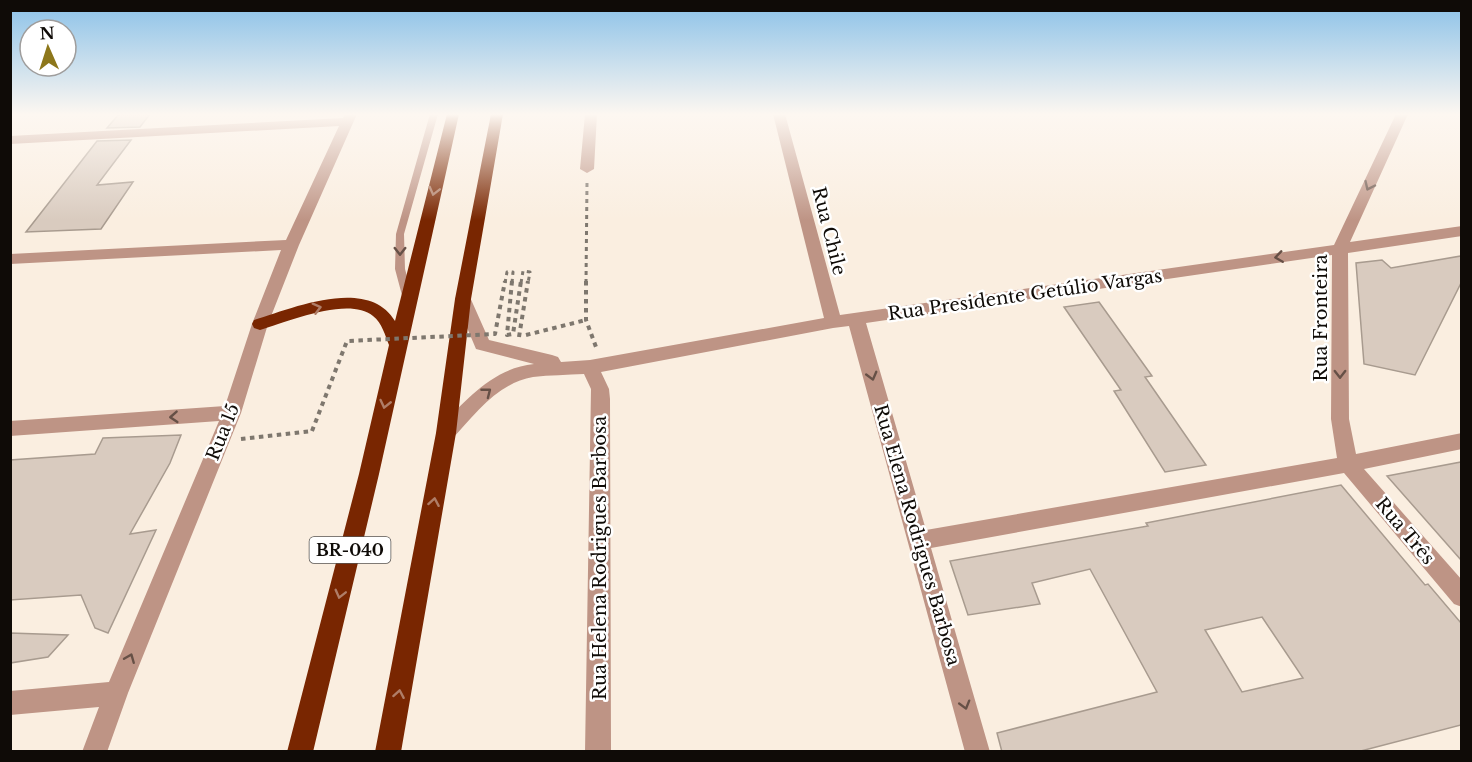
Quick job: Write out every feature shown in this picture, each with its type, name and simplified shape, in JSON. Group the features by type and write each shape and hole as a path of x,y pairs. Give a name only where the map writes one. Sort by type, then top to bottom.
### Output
{"highway":[{"name":"BR-040","path":"300,752 399,348 408,300 444,150"},
{"path":"388,752 446,434 463,299 490,150"},
{"path":"260,324 338,303 363,304 378,310 399,348"}],"street":[{"name":"Rua 15","path":"94,752 116,693 232,413 260,324 291,245 335,150"},
{"path":"587,169 588,150"},
{"name":"Rua Chile","path":"788,150 833,322"},
{"name":"Rua Fronteira","path":"1348,464 1340,419 1340,249 1386,150"},
{"name":"Rua Presidente Getúlio Vargas","path":"446,434 479,398 501,381 530,370 596,366 833,322 1461,231"},
{"path":"10,260 291,245"},
{"name":"Rua Presidente Getúlio Vargas","path":"463,299 482,345 539,361 596,366"},
{"name":"Rua Elena Rodrigues Barbosa","path":"856,319 978,752"},
{"name":"Rua Helena Rodrigues Barbosa","path":"596,366 601,399 598,752"},
{"path":"10,429 232,413"},
{"path":"917,540 1348,464 1461,441"},
{"name":"Rua Três","path":"1348,464 1461,597"},
{"path":"10,703 116,693"}],"lane":[{"path":"408,300 399,269 400,234 424,150"}],"path":[{"path":"587,169 586,320 596,366"},
{"path":"219,442 312,431 347,341 495,334 507,272 513,272 507,335 513,334 523,271 530,272 519,337 586,320"}],"building":[{"path":"90,150 124,150 97,185 133,182 101,229 26,232"},
{"path":"1461,256 1461,283 1415,375 1364,364 1356,263 1382,260 1391,268"},
{"path":"1099,302 1152,376 1145,377 1206,465 1165,472 1114,391 1121,390 1064,307"},
{"path":"181,435 170,463 130,534 156,530 108,633 95,628 81,595 10,600 10,460 95,454 103,438"},
{"path":"1461,462 1461,560 1387,476"},
{"path":"1341,485 1425,585 1428,584 1461,623 1461,725 1357,752 1002,752 997,733 1157,692 1090,569 1032,583 1040,604 968,615 950,561 1148,526 1146,523","holes":["1262,617 1303,678 1242,692 1205,630"]},
{"path":"10,633 68,635 48,657 10,663"}]}
